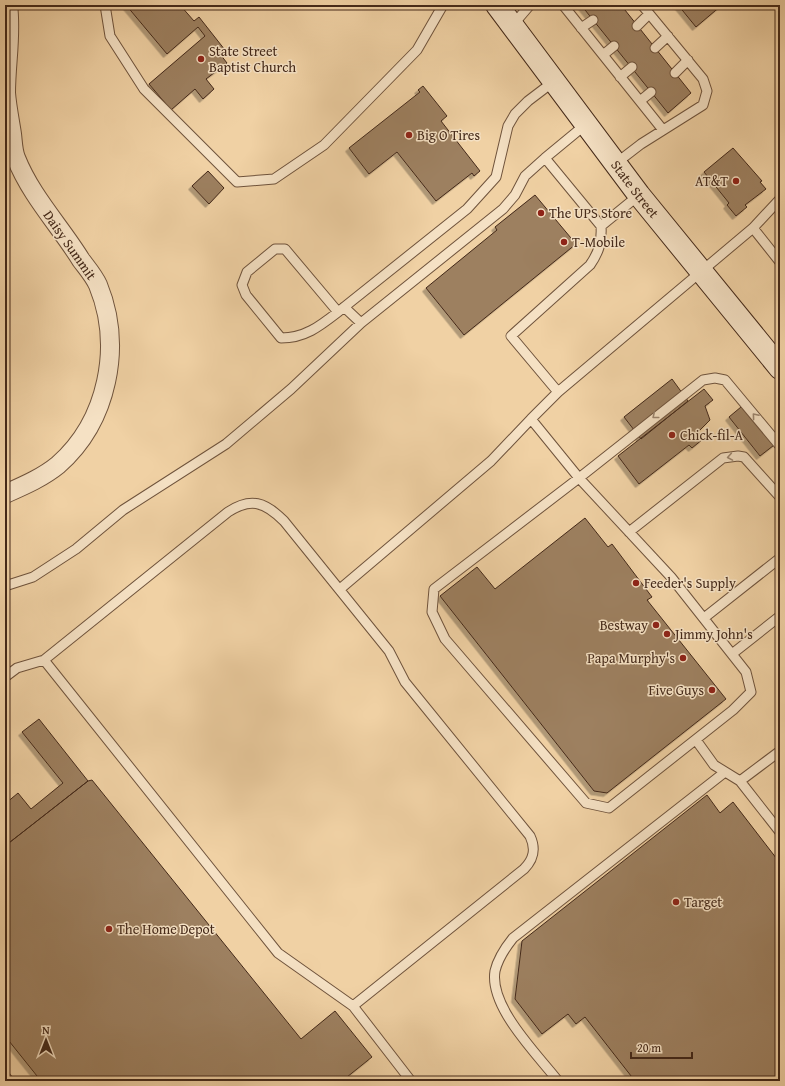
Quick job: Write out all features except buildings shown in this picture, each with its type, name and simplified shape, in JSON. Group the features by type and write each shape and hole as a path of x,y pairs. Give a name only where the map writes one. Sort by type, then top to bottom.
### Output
{"main road":[{"name":"State Street","path":"497,5 585,125 639,195 780,368"}],"street":[{"name":"Daisy Summit","path":"5,494 33,481 57,465 80,441 97,410 107,379 111,346 107,315 97,284 71,244 34,194 16,157 8,125 6,93 9,42 8,5"}],"lane":[{"path":"105,5 110,36 144,89 237,182 274,180 324,145 417,50 443,5"},
{"path":"512,26 530,5"},
{"path":"563,5 663,130"},
{"path":"615,164 702,105 707,91 703,79 642,5"},
{"path":"637,26 649,14"},
{"path":"581,28 593,20"},
{"path":"655,48 668,36"},
{"path":"603,55 614,46"},
{"path":"675,73 688,60"},
{"path":"620,77 632,68"},
{"path":"361,323 341,310 285,249 275,249 247,272 242,285 246,295 281,338 295,338 319,327 341,310 467,209 496,178 508,126 515,114 528,101 553,82"},
{"path":"640,101 651,92"},
{"path":"5,586 33,577 76,548 123,510 226,444 291,389 361,323 503,209 515,195 526,176 585,125"},
{"path":"545,158 601,226 602,241 597,254 590,265 511,336 558,392"},
{"path":"601,226 639,195"},
{"path":"340,589 491,461 530,419 558,392 753,228 780,199"},
{"path":"753,228 777,251 780,262"},
{"path":"530,419 579,478 671,577 746,672 750,692 743,701 609,808 586,804 445,639 432,612 434,589 444,579 579,478 702,380 715,378 725,380 780,446"},
{"path":"629,532 724,458 738,456 744,457 779,494"},
{"path":"5,677 17,668 44,660 228,512 240,504 256,502 273,510 340,589 389,651 405,682 530,836 534,851 529,864 518,874 353,1006"},
{"path":"704,618 780,558"},
{"path":"732,654 780,616"},
{"path":"44,660 278,953 353,1006 411,1081"},
{"path":"696,740 714,766 740,781 780,832"},
{"path":"740,781 780,751"},
{"path":"558,1081 506,1015 497,994 495,971 501,954 513,938 725,772"},
{"path":"5,1076 9,1081"}],"place":[{"name":"State Street Baptist Church","path":"201,59"},
{"name":"Big O Tires","path":"409,135"},
{"name":"AT&T","path":"736,181"},
{"name":"The UPS Store","path":"541,213"},
{"name":"T-Mobile","path":"564,242"},
{"name":"Chick-fil-A","path":"672,435"},
{"name":"Feeder's Supply","path":"636,583"},
{"name":"Bestway","path":"656,625"},
{"name":"Jimmy John's","path":"667,634"},
{"name":"Papa Murphy's","path":"683,658"},
{"name":"Five Guys","path":"712,690"},
{"name":"Target","path":"676,902"},
{"name":"The Home Depot","path":"109,929"}]}
